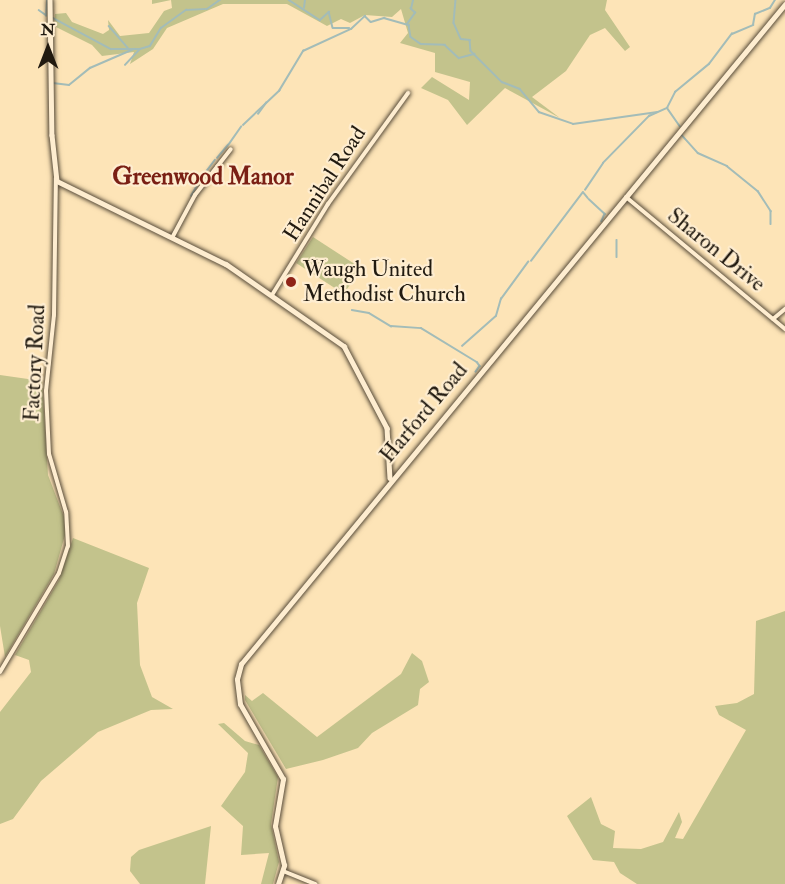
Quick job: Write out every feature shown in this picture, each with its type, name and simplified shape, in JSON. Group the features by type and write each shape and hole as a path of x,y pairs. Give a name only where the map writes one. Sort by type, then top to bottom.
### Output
{"main road":[{"name":"Harford Road","path":"283,871 275,829 283,777 242,707 238,671 390,478 785,4"},
{"path":"278,884 283,871"}],"street":[{"path":"50,0 56,178 68,190 226,264 272,295 351,355 387,429 390,478"},
{"name":"Hannibal Road","path":"272,295 328,204 408,93"},
{"path":"172,238 195,195 231,149"},
{"name":"Factory Road","path":"0,672 59,573 68,546 67,519 49,454 46,391 54,315 56,178"},
{"name":"Sharon Drive","path":"626,197 785,329"},
{"path":"773,319 785,309"},
{"path":"283,871 315,884"}],"green space":[{"path":"152,0 171,0 152,4"},
{"path":"171,0 607,0 605,10 630,47 625,51 605,28 590,35 566,71 532,97 560,118 505,88 467,125 448,100 421,88 432,77 469,100 470,82 435,72 435,53 400,43 408,33 401,9 392,17 365,15 350,23 341,19 327,26 287,4 223,4 167,28 153,49 130,64 134,52 102,56 92,45 54,26 55,14 66,13 72,22 103,34 109,30 108,20 120,36 149,33 164,11 172,8"},
{"path":"313,237 361,268 344,294 296,263"},
{"path":"0,375 42,381 48,475 64,517 65,535 54,574 5,657 0,626"},
{"path":"73,538 149,568 137,603 140,665 152,697 173,709 151,710 98,732 41,781 13,819 0,824 0,712 31,672 29,660 15,655 59,580"},
{"path":"785,611 785,884 637,884 620,873 614,862 593,860 567,816 591,797 601,824 615,831 613,848 641,849 663,842 679,812 682,822 675,838 683,839 746,730 719,715 715,706 737,703 754,694 756,621"},
{"path":"412,653 422,661 429,682 420,689 418,705 372,733 358,748 323,760 286,769 245,700 245,695 252,701 263,693 317,737 401,674"},
{"path":"224,723 245,741 259,745 278,777 271,824 279,862 273,884 261,884 269,853 241,855 243,826 221,806 245,772 248,753 218,724"},
{"path":"211,826 205,884 140,884 130,871 131,857 139,850"}],"waterway":[{"path":"46,16 47,0"},
{"path":"53,18 111,49 140,49 150,46 161,28 186,10 207,9 220,0"},
{"path":"289,0 320,20 329,12 333,28 349,28"},
{"path":"304,8 305,0"},
{"path":"407,24 415,13 411,9 413,0"},
{"path":"456,0 454,23 461,39 470,40 471,51 502,82 520,89 539,112 573,124 657,112"},
{"path":"585,190 603,163 649,116 667,108 675,92 709,64 732,34 753,25 755,14 770,8 775,0"},
{"path":"39,10 46,15"},
{"path":"243,125 279,91 303,51 351,29 365,16 371,22 384,18 409,25 411,37 421,44 445,45 459,58 474,54"},
{"path":"109,26 128,48"},
{"path":"53,83 69,85 90,68 134,49"},
{"path":"125,65 139,50"},
{"path":"258,114 266,103"},
{"path":"668,109 680,126"},
{"path":"229,144 241,127"},
{"path":"681,134 698,153 727,166 758,191 771,211 771,224"},
{"path":"217,158 228,145"},
{"path":"202,177 215,160"},
{"path":"191,196 199,182"},
{"path":"531,261 583,192"},
{"path":"584,193 588,198"},
{"path":"589,199 605,214 602,221"},
{"path":"617,240 617,257"},
{"path":"462,346 496,316 501,299 528,262"},
{"path":"352,310 369,313 391,326 421,328 477,362 480,366 476,372"}],"place":[{"name":"Waugh United Methodist Church","path":"291,282"}],"district":[{"name":"Greenwood Manor","path":"203,177"}]}
